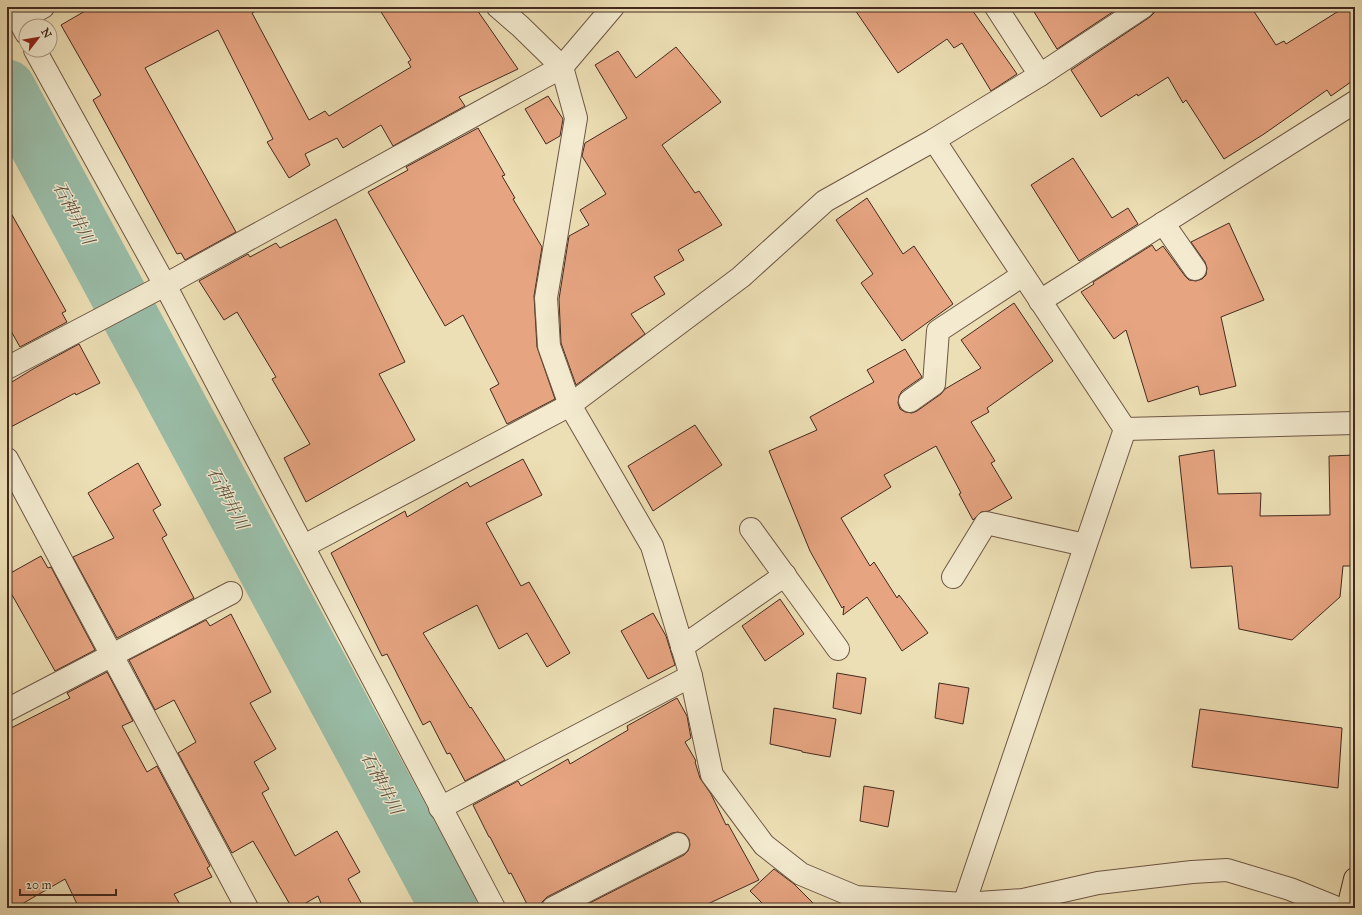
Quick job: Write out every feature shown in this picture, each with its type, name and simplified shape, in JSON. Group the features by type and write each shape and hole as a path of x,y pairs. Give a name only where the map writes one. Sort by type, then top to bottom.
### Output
{"main road":[{"path":"1348,908 1355,879"}],"street":[{"path":"23,18 43,7"},
{"path":"498,7 562,67 576,118 546,298 549,346 570,405 652,546 691,676 712,775 764,845 801,874 856,898 964,906 1023,900 1098,883 1192,872 1227,870 1290,890 1336,908"},
{"path":"7,368 156,289 562,67 613,7"},
{"path":"996,7 1040,75"},
{"path":"304,546 570,405 741,277 825,201 934,140 1040,75 1144,7"},
{"path":"39,58 156,289 304,546 440,808 494,908"},
{"path":"1040,301 1355,102"},
{"path":"934,140 1124,429"},
{"path":"1163,223 1195,269"},
{"path":"910,401 934,384 938,331 1023,275"},
{"path":"1124,429 1355,423"},
{"path":"964,906 1124,429"},
{"path":"7,459 247,908"},
{"path":"953,577 986,523 1084,545"},
{"path":"751,529 838,649"},
{"path":"682,647 785,575"},
{"path":"7,710 231,593"},
{"path":"440,808 691,676"},
{"path":"553,908 678,844"}],"building":[{"path":"92,7 263,7 252,13 309,120 325,111 329,116 411,67 408,62 411,60 378,7 475,7 518,69 459,97 465,106 393,146 381,125 343,148 337,138 305,154 310,165 289,178 267,142 273,139 218,30 145,68 236,232 185,260 181,253 177,254 93,100 101,95 61,25"},
{"path":"853,7 970,7 1017,74 991,91 962,43 954,48 947,39 898,73"},
{"path":"1031,7 1120,7 1057,49"},
{"path":"1155,7 1251,7 1276,45 1284,41 1286,44 1345,7 1355,7 1355,79 1331,96 1327,90 1264,134 1224,159 1186,100 1183,103 1168,77 1138,96 1137,94 1101,117 1071,70 1150,17 1154,13"},
{"path":"676,47 721,102 662,145 695,193 699,191 722,225 678,250 684,260 654,277 665,294 631,314 645,334 576,385 561,343 559,299 569,236 589,225 580,210 606,194 582,156 585,143 627,118 595,65 618,51 636,78"},
{"path":"548,96 563,119 560,136 546,144 525,109"},
{"path":"478,128 505,175 502,176 515,198 513,199 542,247 534,296 537,347 555,399 507,424 490,389 499,384 463,315 445,326 368,192 408,170 406,167"},
{"path":"1073,158 1112,218 1128,208 1138,224 1079,261 1031,185"},
{"path":"867,198 903,254 914,246 953,304 902,341 861,283 873,274 836,220"},
{"path":"7,206 66,311 62,313 67,322 20,347 7,324"},
{"path":"336,219 405,362 379,374 415,440 306,502 284,458 310,444 272,379 276,377 237,312 224,320 199,281 248,254 250,257 276,243 280,248"},
{"path":"1229,223 1264,300 1221,317 1236,386 1200,395 1198,386 1148,402 1126,330 1114,339 1081,292 1094,284 1093,282 1152,245 1156,251 1163,246 1189,280 1196,281 1202,279 1206,275 1207,268 1205,262 1191,242"},
{"path":"1014,303 1053,361 987,408 989,412 971,422 995,461 991,463 1012,498 989,511 981,512 973,520 959,494 961,493 936,446 884,475 891,487 841,518 870,566 874,562 897,598 899,595 928,633 902,651 867,597 843,615 844,606 842,608 810,551 769,451 817,430 810,417 874,382 867,370 905,349 922,377 902,391 899,396 898,403 900,409 905,412 912,413 917,411 941,394 945,389 981,368 961,340"},
{"path":"79,344 100,383 76,395 75,393 7,429 7,385"},
{"path":"695,425 722,465 653,511 628,466"},
{"path":"1214,450 1218,494 1261,493 1260,516 1330,515 1329,456 1355,455 1355,566 1343,566 1340,597 1292,640 1239,629 1232,566 1191,568 1179,456"},
{"path":"523,459 542,495 486,523 521,586 529,582 570,653 547,667 527,633 499,649 477,605 423,633 505,760 465,781 450,753 447,754 430,721 423,725 387,654 382,656 331,553 405,511 407,517 467,482 470,487"},
{"path":"138,463 161,505 153,510 167,535 162,538 194,598 117,638 73,557 114,538 88,493"},
{"path":"41,556 48,568 51,567 95,650 55,671 7,586 7,575"},
{"path":"780,599 804,634 765,661 742,626"},
{"path":"653,613 666,636 675,665 648,679 621,631"},
{"path":"231,614 271,692 250,703 276,749 254,762 269,789 262,793 295,856 337,831 360,872 348,879 364,908 323,908 318,896 297,908 292,908 253,841 232,853 178,753 196,742 174,700 155,710 129,660 206,620 210,626"},
{"path":"107,672 133,721 122,726 147,772 157,766 210,866 207,868 212,877 174,894 182,908 79,908 65,879 15,908 7,908 7,730 70,698 67,693"},
{"path":"837,673 866,678 861,714 833,708"},
{"path":"939,683 969,688 963,724 935,718"},
{"path":"677,698 687,716 691,738 685,742 696,761 695,762 700,778 711,794 726,825 728,824 759,880 699,908 580,908 684,855 688,851 690,845 689,839 685,834 678,832 672,833 547,897 542,902 541,908 529,908 511,873 509,874 473,805 518,781 521,786 568,759 570,764 628,730 627,726"},
{"path":"774,708 836,719 830,757 770,744"},
{"path":"1200,709 1342,728 1338,788 1192,767"},
{"path":"864,786 894,791 888,827 860,821"},
{"path":"774,869 794,884 818,908 767,908 750,891"}],"waterway":[{"name":"石神井川","path":"7,88 449,908"}]}
